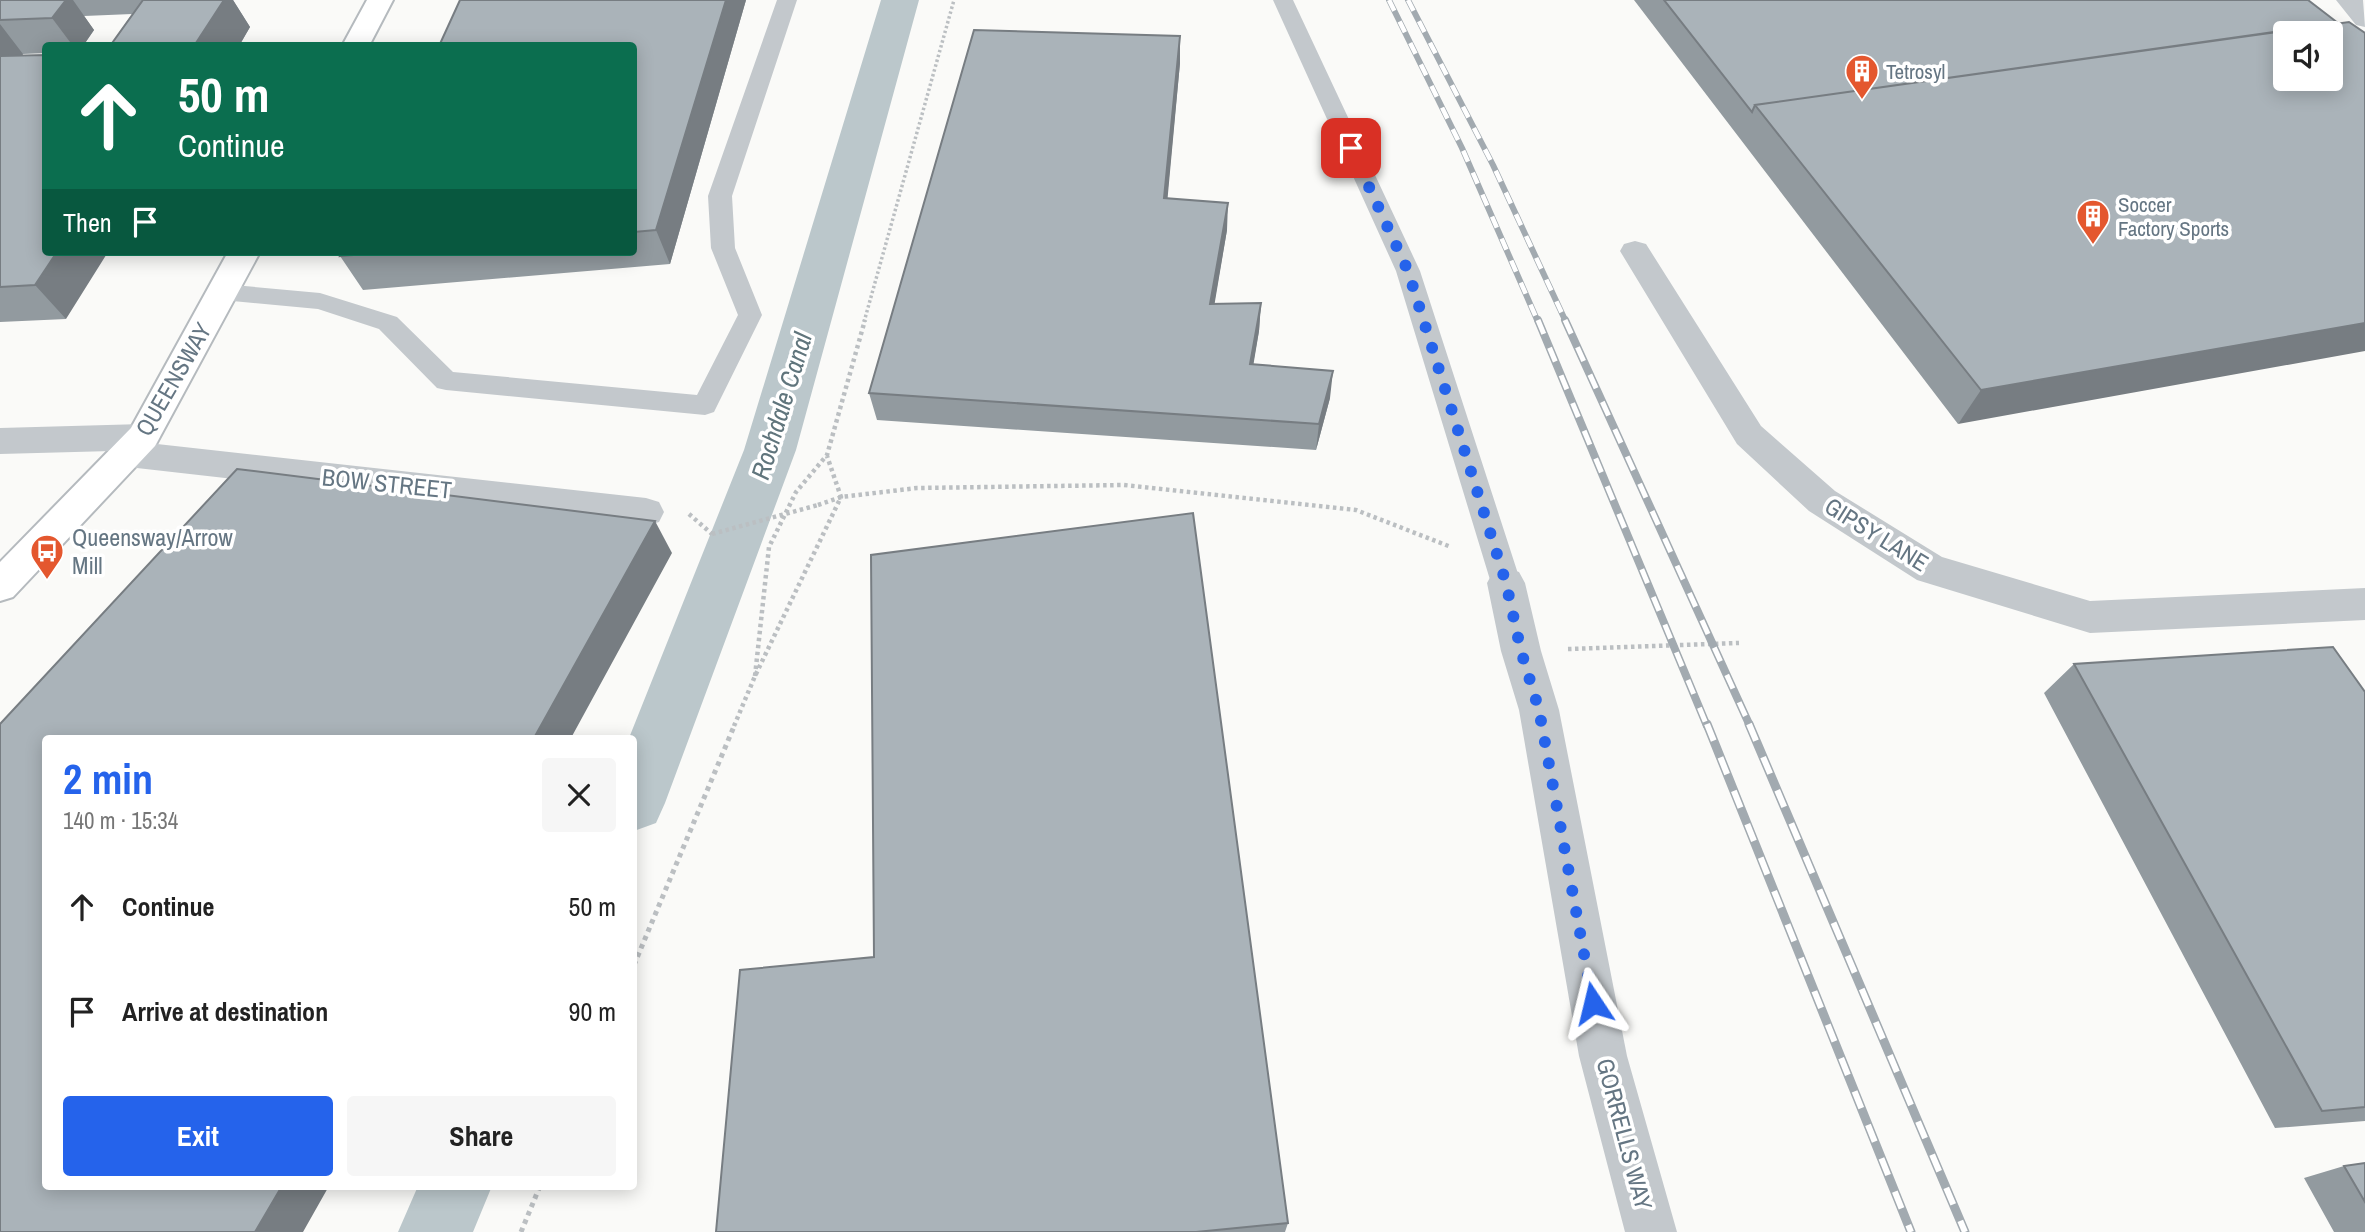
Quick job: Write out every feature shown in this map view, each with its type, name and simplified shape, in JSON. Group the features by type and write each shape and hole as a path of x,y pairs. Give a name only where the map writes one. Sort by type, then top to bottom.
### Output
{"main road":[{"path":"357,42 380,0"},
{"name":"QUEENSWAY","path":"0,586 135,445 241,256"}],"street":[{"path":"2349,0 2365,19"},
{"name":"GIPSY LANE","path":"1635,251 1749,435 1822,501 1930,569 2090,617 2365,604"},
{"name":"BOW STREET","path":"0,441 135,445 646,512"},
{"name":"GORRELLS WAY","path":"1506,583 1521,651 1539,710 1603,1056 1651,1232"}],"lane":[{"path":"222,292 320,301 388,323 446,381 705,405 750,315 723,248 720,196 787,0"},
{"path":"1283,0 1408,271 1506,583"}],"path":[{"path":"755,676 769,547 796,492 827,455 954,0"},
{"path":"637,958 755,676 841,497 827,455"},
{"path":"712,534 841,497 917,488 1124,485 1356,510 1452,547"},
{"path":"1521,651 1739,643"},
{"path":"521,1232 538,1190"}],"building":[{"path":"0,0 66,0 52,18 0,20"},
{"path":"143,0 224,0 197,42 113,42"},
{"path":"460,0 726,0 656,230 637,232 637,42 441,42"},
{"name":"Tetrosyl","path":"1664,0 2308,0 2335,21 2273,21 2273,32 1755,105 1752,112"},
{"name":"Soccer Factory Sports","path":"2349,22 2365,33 2365,323 1981,390 1755,105 2273,33 2273,91 2343,91 2343,23"},
{"path":"974,30 1180,36 1164,198 1228,203 1210,304 1261,303 1250,364 1333,371 1319,424 869,393"},
{"path":"42,55 42,256 54,256 35,285 0,287 0,56"},
{"path":"237,469 655,521 536,735 42,735 42,1190 280,1190 255,1232 0,1232 0,724"},
{"path":"1193,513 1288,1223 1196,1232 716,1232 740,970 874,957 871,555"},
{"path":"2333,647 2365,692 2365,1107 2322,1111 2074,664"},
{"path":"2365,1163 2365,1202 2344,1166"}],"waterway":[{"name":"Rochdale Canal","path":"637,795 770,450 900,0"},
{"name":"Rochdale Canal","path":"435,1232 454,1190"}],"railway":[{"path":"1389,0 1462,148 1538,322"},
{"path":"1408,0 1493,165 1566,322"},
{"path":"1538,320 1707,726"},
{"path":"1565,320 1750,726"},
{"path":"1707,724 1911,1232"},
{"path":"1749,724 1965,1232"}],"place":[{"name":"Tetrosyl","path":"1862,101"},
{"name":"Soccer Factory Sports","path":"2093,246"},
{"name":"Queensway/Arrow Mill","path":"47,581"}],"route":[{"path":"1351,148 1408,271 1506,583 1521,651 1539,710 1593,1003"}]}
